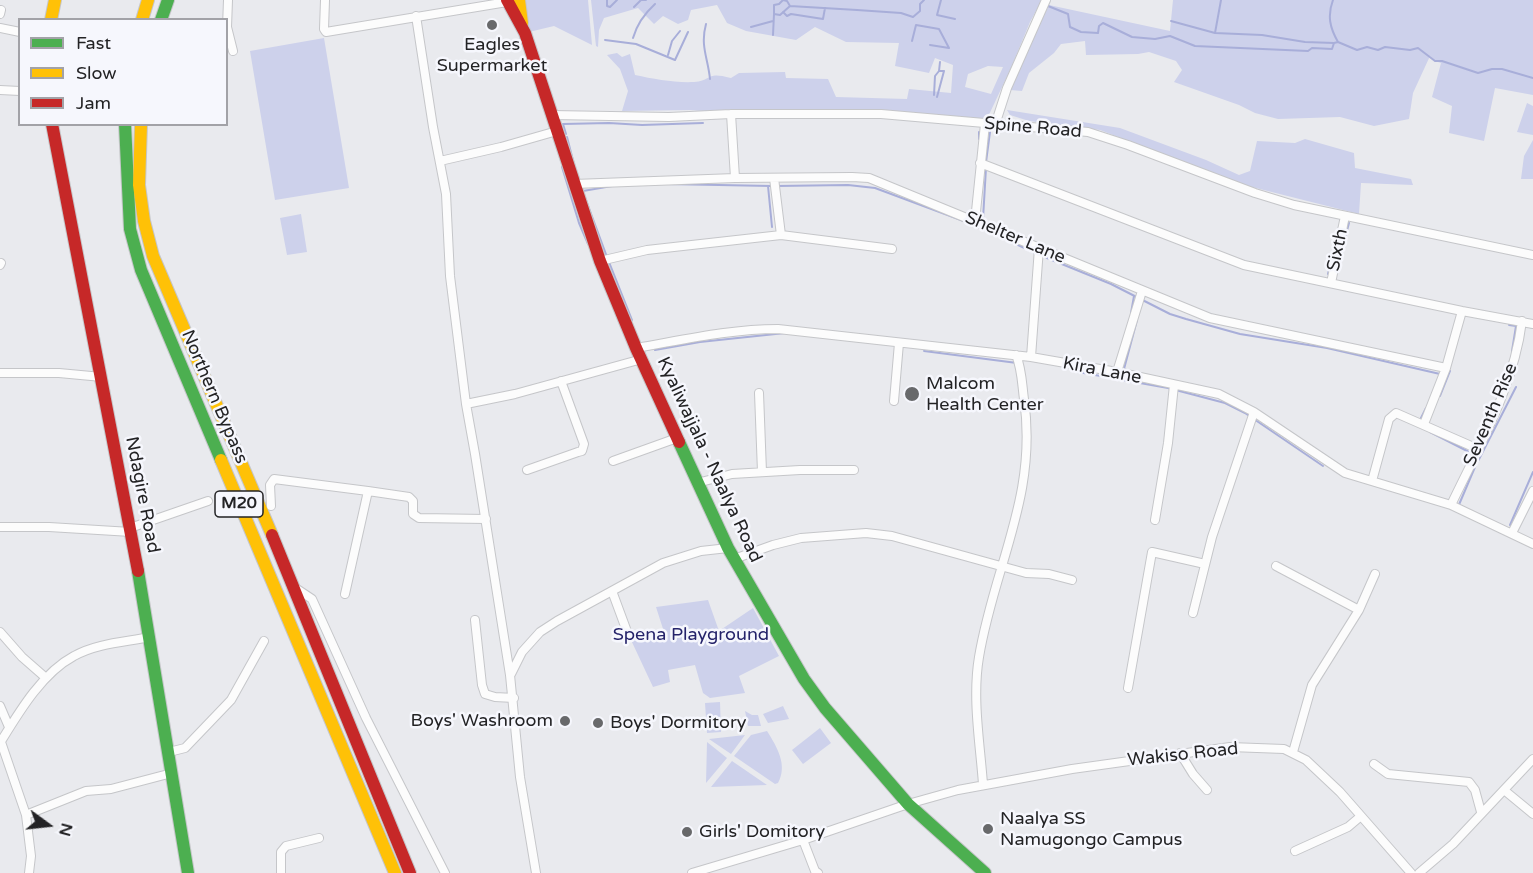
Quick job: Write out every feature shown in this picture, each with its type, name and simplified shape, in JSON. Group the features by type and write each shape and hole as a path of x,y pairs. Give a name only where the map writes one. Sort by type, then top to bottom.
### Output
{"main road":[{"path":"51,18 55,0"},
{"path":"143,18 148,0"},
{"path":"162,18 168,1"},
{"name":"Kyaliwajjala - Naalya Road","path":"511,1 523,27 557,131 639,354 731,554 804,679 825,708 908,804 985,873"},
{"name":"Ndagire Road","path":"52,126 150,638 188,873"},
{"name":"Northern Bypass","path":"125,126 130,229 141,270 395,873"},
{"name":"Northern Bypass","path":"141,126 140,185 144,221 153,256 336,689 410,873"}],"street":[{"path":"227,18 228,0"},
{"path":"326,0 324,29 326,32 511,1"},
{"path":"995,125 1007,88 1046,0"},
{"path":"416,16 446,194 450,276 466,404 514,698 520,777 536,873"},
{"path":"0,28 18,32"},
{"path":"228,31 233,51"},
{"path":"0,90 18,91"},
{"path":"731,114 735,178"},
{"name":"Spine Road","path":"552,115 669,117 731,114 881,114 1088,132 1294,205 1533,255"},
{"path":"975,221 984,165 985,124"},
{"path":"440,161 557,131"},
{"path":"984,165 1244,265 1533,324"},
{"name":"Shelter Lane","path":"578,184 735,178 774,183 852,177 870,178 1039,248 1140,296 1210,318 1446,368"},
{"path":"774,183 781,235"},
{"name":"Sixth","path":"1331,283 1345,216"},
{"path":"605,260 647,250 781,235 892,249"},
{"path":"1030,357 1039,248"},
{"path":"1117,372 1140,296"},
{"path":"1424,424 1446,368 1462,311"},
{"name":"Seventh Rise","path":"1451,506 1510,377 1517,354 1522,321"},
{"name":"Kira Lane","path":"466,404 515,394 561,381 639,354 751,329 778,329 1016,355 1117,372 1174,388 1219,394 1337,468 1372,482 1451,506 1533,544"},
{"path":"894,401 899,343"},
{"path":"982,784 976,676 982,638 1020,504 1028,449 1025,404 1016,355"},
{"path":"0,373 59,373 102,377"},
{"path":"527,470 578,452 583,448 584,444 561,381"},
{"path":"1155,520 1174,388"},
{"path":"759,393 762,472"},
{"path":"1372,482 1391,416 1396,413 1478,448"},
{"path":"1193,613 1212,537 1253,416"},
{"path":"613,461 677,438"},
{"path":"697,483 732,474 854,470"},
{"path":"271,506 270,485 274,479 409,497 413,501 413,514 419,518 486,519"},
{"path":"345,594 368,491"},
{"path":"1512,533 1533,491"},
{"path":"0,527 130,530 208,501"},
{"path":"510,675 522,652 540,632 671,560 701,551 731,554 801,538 866,533 892,536 1026,573 1049,574 1072,580"},
{"path":"1128,688 1152,552 1205,564"},
{"path":"1276,566 1359,610"},
{"path":"1293,753 1312,685 1359,610 1375,574"},
{"path":"291,586 312,599 366,718 445,873"},
{"path":"612,591 629,637"},
{"path":"475,620 482,685 485,693 495,697 514,698"},
{"path":"0,632 22,657 46,678"},
{"path":"29,873 30,856 26,815 0,742 46,678 73,656 94,648 150,638"},
{"path":"169,752 185,748 231,700 264,641"},
{"path":"0,706 9,727"},
{"name":"Wakiso Road","path":"692,873 716,870 908,804 982,784 1230,747 1272,748 1293,753 1306,760 1340,792 1411,873"},
{"path":"1180,753 1193,774 1207,790"},
{"path":"1419,873 1453,844 1533,759"},
{"path":"1374,764 1388,774 1469,782 1475,790 1481,812"},
{"path":"26,815 86,791 111,789 172,773"},
{"path":"1504,790 1533,814"},
{"path":"1295,851 1348,827 1361,816"},
{"path":"281,873 281,852 286,846 319,838"},
{"path":"803,840 815,872 818,873"}],"green space":[{"path":"520,0 588,0 592,45 554,26 529,32"},
{"path":"591,0 1042,0 986,121 690,110 622,111 628,91 620,69 607,55 617,53 622,57 630,54 635,75 672,81 694,82 717,75 731,78 739,73 785,72 786,78 828,79 836,97 907,99 909,89 951,93 953,65 935,58 929,73 895,66 899,43 846,42 815,27 796,40 746,31 727,23 717,5 691,10 688,20 678,24 663,16 654,24 638,8 604,18 599,30 598,47 596,46","holes":["988,66 1003,67 991,94 965,87 968,74"]},
{"path":"1173,0 1533,0 1533,95 1495,88 1484,141 1449,133 1452,106 1432,97 1441,63 1430,56 1413,93 1409,119 1374,126 1340,117 1278,119 1255,113 1174,82 1182,70 1176,61 1149,52 1086,55 1085,41 1061,44 1054,53 1029,73 1022,91 1010,90 1049,5 1170,31"},
{"path":"324,38 349,188 275,200 250,51"},
{"path":"1527,103 1533,106 1533,135 1517,132"},
{"path":"1007,110 1120,128 1206,160 1239,175 1250,171 1257,141 1295,143 1305,139 1354,153 1355,168 1411,179 1413,185 1361,183 1359,214 1240,184 1100,130 1029,121 1010,115"},
{"path":"1533,140 1533,179 1521,179 1524,156"},
{"path":"301,214 307,252 287,255 280,218"},
{"name":"Spena Playground","path":"708,600 719,631 753,608 779,656 739,676 745,693 710,698 703,693 695,665 668,670 670,682 653,687 631,640 664,632 656,607"},
{"path":"720,702 721,732 707,733 705,703"},
{"path":"783,706 789,719 768,723 763,714"},
{"path":"745,711 758,715 761,726 748,726"},
{"path":"820,728 831,743 803,764 792,750"},
{"path":"767,731 778,750 782,763 781,776 775,784 734,756 751,735"},
{"path":"745,735 731,754 709,739"},
{"path":"707,742 727,758 706,783"},
{"path":"732,761 767,785 711,787"}],"waterway":[{"path":"607,0 607,6 610,7 617,0"},
{"path":"634,7 641,0 646,0"},
{"path":"790,6 780,15 774,14 774,5 783,0 787,1 790,6 901,13 913,17 920,11 920,4 924,0"},
{"path":"941,0 937,15 955,19"},
{"path":"1215,33 1221,0"},
{"path":"1333,0 1330,22 1338,42"},
{"path":"633,38 641,20 655,4"},
{"path":"1048,6 1068,14 1070,27 1081,32 1098,33 1099,26 1103,23 1132,37 1155,39 1170,36 1195,46 1308,51 1312,48 1332,49 1334,43 1338,42 1357,50 1367,47 1378,50 1385,47 1410,50 1418,48 1435,61 1442,61 1478,73 1502,69 1533,78"},
{"path":"783,12 787,16 791,14 823,19 825,8"},
{"path":"773,35 774,14"},
{"path":"751,27 773,21"},
{"path":"1171,21 1215,33 1262,35 1305,42 1334,43"},
{"path":"706,24 704,46 710,79"},
{"path":"912,41 916,25 939,29 949,48 930,45"},
{"path":"668,55 672,41 680,31"},
{"path":"605,40 636,44 675,60 688,32"},
{"path":"934,95 935,76 939,71 940,62"},
{"path":"937,97 944,71 939,71"},
{"path":"566,134 563,124 703,123"},
{"path":"979,132 979,139"},
{"path":"986,162 990,132"},
{"path":"567,137 576,172"},
{"path":"562,167 579,223 588,244"},
{"path":"983,219 986,168"},
{"path":"666,184 771,186"},
{"path":"777,186 848,185 875,188 969,223"},
{"path":"583,191 612,186"},
{"path":"768,186 772,227"},
{"path":"583,192 607,257"},
{"path":"1345,238 1349,223"},
{"path":"993,233 1037,254"},
{"path":"1042,256 1111,284 1170,314 1186,319 1240,334 1327,348 1440,374"},
{"path":"609,262 632,320"},
{"path":"1328,274 1331,262"},
{"path":"1131,313 1134,296"},
{"path":"1124,369 1137,320"},
{"path":"1509,325 1516,326 1512,351"},
{"path":"655,350 700,342 785,333"},
{"path":"924,351 1017,363"},
{"path":"1440,396 1450,371"},
{"path":"1078,372 1168,388 1225,403 1245,413 1323,466"},
{"path":"1458,507 1475,467 1516,387"},
{"path":"1421,418 1426,408"},
{"path":"1430,432 1473,454"},
{"path":"1510,525 1533,472"}],"traffic: fast":[{"path":"162,18 168,0"},
{"path":"125,126 130,229 141,270 221,460"},
{"path":"679,442 728,548 804,679 825,708 908,804 985,873"},
{"path":"138,571 188,873"}],"traffic: slow":[{"path":"51,18 55,0"},
{"path":"143,18 148,0"},
{"path":"519,0 522,23"},
{"path":"141,126 139,185 144,221 153,256 272,535"},
{"path":"221,460 395,873"}],"traffic: jam":[{"path":"507,0 525,33 600,261 636,348 679,442"},
{"path":"52,126 138,571"},
{"path":"272,535 410,873"}],"place":[{"name":"Eagles Supermarket","path":"492,25"},
{"name":"Malcom Health Center","path":"912,394"},
{"name":"Boys' Washroom","path":"565,721"},
{"name":"Boys' Dormitory","path":"598,723"},
{"name":"Naalya SS Namugongo Campus","path":"988,829"},
{"name":"Girls' Domitory","path":"687,832"}]}
